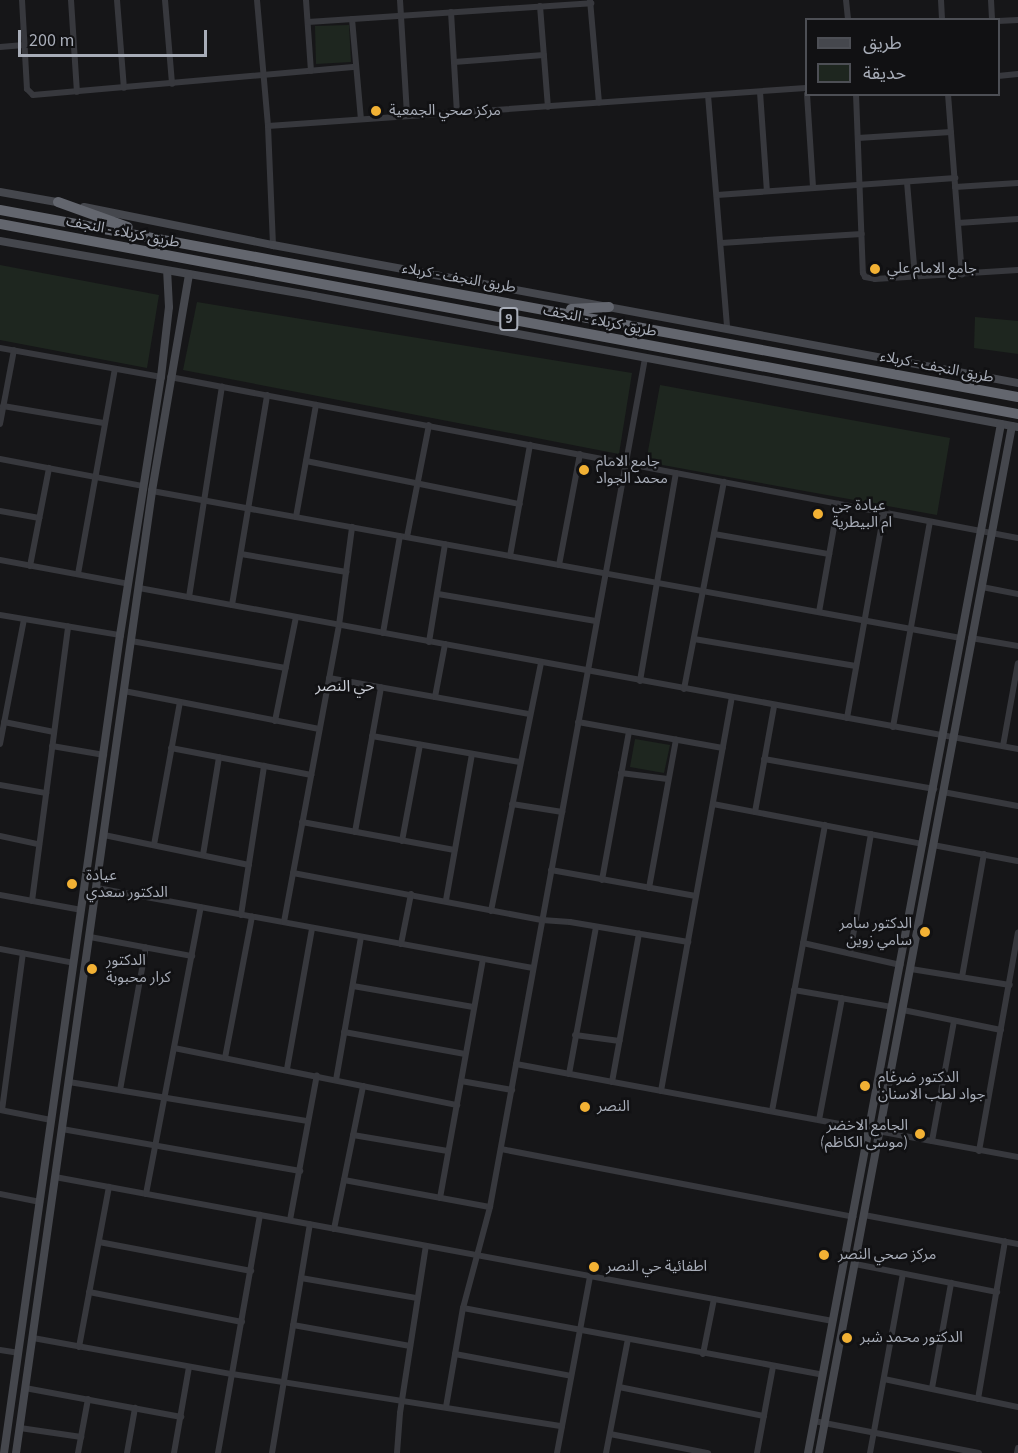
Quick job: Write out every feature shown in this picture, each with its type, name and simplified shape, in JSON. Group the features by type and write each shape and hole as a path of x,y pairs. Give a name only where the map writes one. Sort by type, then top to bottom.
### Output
{"highway":[{"path":"58,202 153,237"},
{"name":"طريق النجف - کربلاء","path":"0,210 555,310 1018,397"},
{"name":"طريق کربلاء - النجف","path":"0,224 1018,414"},
{"path":"555,310 609,307"}],"street":[{"path":"22,0 29,93 37,95 356,67"},
{"path":"71,0 77,92"},
{"path":"117,0 124,88"},
{"path":"165,0 172,84"},
{"path":"258,0 268,126 273,245"},
{"path":"306,0 311,71"},
{"path":"400,0 407,116"},
{"path":"492,0 493,10"},
{"path":"846,0 848,18"},
{"path":"941,0 942,18"},
{"path":"991,0 992,18"},
{"path":"308,22 590,2 599,103"},
{"path":"540,6 548,107"},
{"path":"451,12 457,113"},
{"path":"352,19 361,119"},
{"path":"1000,21 1018,20"},
{"path":"0,47 24,45"},
{"path":"454,62 544,55"},
{"path":"1000,76 1018,74"},
{"path":"268,126 805,88"},
{"path":"760,92 767,191"},
{"path":"708,95 727,328"},
{"path":"807,96 813,188"},
{"path":"856,96 863,273 866,277 870,280 1018,270"},
{"path":"948,96 962,274"},
{"path":"858,138 951,132"},
{"path":"717,195 955,178"},
{"path":"907,182 915,277"},
{"path":"955,187 1018,183"},
{"path":"0,192 1018,383"},
{"path":"958,223 1018,219"},
{"path":"721,243 862,234"},
{"path":"0,241 1015,427 991,533 971,638 948,736 941,746 933,789 928,845 911,969 819,1453"},
{"path":"17,1451 152,491 166,377 169,307 167,271"},
{"path":"4,1450 143,486 189,274"},
{"path":"169,307 173,302 181,306"},
{"path":"0,348 429,425 1018,538"},
{"path":"0,424 14,350"},
{"path":"446,1407 463,1308 490,1207 645,358"},
{"path":"78,574 115,369"},
{"path":"189,597 222,387"},
{"path":"232,605 267,395"},
{"path":"296,517 316,405"},
{"path":"3,406 104,423"},
{"path":"950,726 961,638 1001,424"},
{"path":"382,633 418,483 429,425"},
{"path":"510,556 530,445"},
{"path":"559,565 580,454"},
{"path":"0,459 143,486"},
{"path":"306,461 520,504"},
{"path":"30,566 49,468"},
{"path":"640,681 676,473"},
{"path":"684,689 724,482"},
{"path":"152,491 961,638"},
{"path":"819,612 838,504"},
{"path":"0,511 39,518"},
{"path":"847,718 884,513"},
{"path":"893,727 930,522"},
{"path":"284,922 339,625 352,527"},
{"path":"714,534 829,554"},
{"path":"429,642 445,544"},
{"path":"979,545 984,544 988,548"},
{"path":"241,554 346,572"},
{"path":"0,560 129,584"},
{"path":"981,587 1018,594"},
{"path":"139,588 1018,749"},
{"path":"438,594 596,621"},
{"path":"0,615 120,635"},
{"path":"275,721 296,617"},
{"path":"0,744 24,619"},
{"path":"32,901 68,626"},
{"path":"971,638 1018,646"},
{"path":"694,639 856,666"},
{"path":"131,640 286,669"},
{"path":"435,697 445,645"},
{"path":"491,910 542,662"},
{"path":"117,663 122,668 128,665"},
{"path":"1003,746 1018,663"},
{"path":"329,678 530,714"},
{"path":"113,687 120,685 124,691 319,729"},
{"path":"355,832 381,687"},
{"path":"661,1091 732,698"},
{"path":"154,845 180,702"},
{"path":"755,812 774,705"},
{"path":"4,722 54,732"},
{"path":"578,722 723,748"},
{"path":"602,880 629,731"},
{"path":"372,736 520,762"},
{"path":"808,1453 900,965 943,792 951,748 948,736"},
{"path":"649,888 676,739"},
{"path":"402,841 420,745"},
{"path":"52,746 104,755"},
{"path":"941,746 951,748"},
{"path":"171,748 311,775"},
{"path":"446,900 472,754"},
{"path":"203,855 219,758"},
{"path":"764,759 933,789"},
{"path":"241,915 264,766"},
{"path":"621,773 668,780"},
{"path":"0,785 46,793"},
{"path":"943,792 1018,806"},
{"path":"512,804 562,812"},
{"path":"713,804 1018,861"},
{"path":"302,822 454,850"},
{"path":"772,1111 825,825"},
{"path":"850,953 871,834"},
{"path":"104,835 249,865"},
{"path":"0,836 39,844"},
{"path":"962,977 984,854"},
{"path":"551,870 696,896"},
{"path":"293,873 446,900 542,920 688,942"},
{"path":"97,888 534,969"},
{"path":"401,944 411,894"},
{"path":"0,895 82,910"},
{"path":"146,1194 201,907"},
{"path":"225,1058 252,917"},
{"path":"568,1074 596,927"},
{"path":"287,1069 312,928"},
{"path":"979,1151 1018,932"},
{"path":"612,1082 639,933"},
{"path":"90,937 192,956"},
{"path":"336,1080 361,937"},
{"path":"803,943 900,965"},
{"path":"120,1090 146,947"},
{"path":"0,949 74,963"},
{"path":"23,953 4,1061 1,1110 51,1120"},
{"path":"440,1198 483,959"},
{"path":"911,969 1010,985"},
{"path":"352,986 473,1007"},
{"path":"794,990 892,1007"},
{"path":"819,1120 842,998"},
{"path":"903,1010 1001,1030"},
{"path":"67,1012 70,1017 78,1015"},
{"path":"932,1141 954,1021"},
{"path":"344,1032 465,1054"},
{"path":"575,1035 620,1041"},
{"path":"63,1040 70,1037 75,1041"},
{"path":"174,1048 457,1105"},
{"path":"516,1064 1018,1157"},
{"path":"290,1220 316,1075"},
{"path":"460,1081 512,1090"},
{"path":"69,1082 308,1121"},
{"path":"334,1228 363,1086"},
{"path":"872,1114 877,1118 883,1116"},
{"path":"62,1129 300,1171"},
{"path":"353,1135 448,1151"},
{"path":"867,1144 873,1142 878,1146"},
{"path":"501,1149 853,1217"},
{"path":"55,1177 833,1322"},
{"path":"344,1180 490,1207"},
{"path":"80,1347 109,1187"},
{"path":"0,1194 40,1202"},
{"path":"218,1453 260,1215"},
{"path":"864,1215 1018,1244"},
{"path":"273,1453 310,1224"},
{"path":"978,1399 1005,1241"},
{"path":"99,1242 251,1271"},
{"path":"397,1453 402,1401 426,1246"},
{"path":"855,1264 997,1292"},
{"path":"870,1453 903,1274"},
{"path":"557,1453 590,1276"},
{"path":"301,1278 417,1298"},
{"path":"932,1388 951,1283"},
{"path":"89,1292 242,1322"},
{"path":"704,1354 714,1299"},
{"path":"463,1308 823,1375"},
{"path":"293,1325 410,1346"},
{"path":"33,1338 232,1374 562,1426"},
{"path":"606,1453 628,1339"},
{"path":"0,1350 18,1353"},
{"path":"455,1354 571,1376"},
{"path":"174,1453 189,1366"},
{"path":"757,1453 774,1367"},
{"path":"884,1379 1018,1407"},
{"path":"619,1387 764,1416"},
{"path":"26,1388 181,1417"},
{"path":"78,1453 88,1399"},
{"path":"817,1406 822,1409 828,1407"},
{"path":"127,1453 135,1408"},
{"path":"9,1414 13,1419 21,1416"},
{"path":"814,1421 980,1453"},
{"path":"20,1428 81,1437"},
{"path":"812,1431 818,1430 823,1434"},
{"path":"610,1434 708,1453"},
{"path":"4,1450 10,1444 17,1451"},
{"path":"1017,1453 1018,1448"}],"green space":[{"path":"349,25 351,62 316,64 315,26"},
{"path":"0,265 159,295 147,368 0,340"},
{"path":"197,302 632,373 619,454 183,370"},
{"path":"975,317 1018,321 1018,354 974,348"},
{"path":"660,385 950,438 937,515 646,462"},
{"path":"635,739 670,745 664,773 630,767"}],"place":[{"name":"مركز صحي الجمعية","path":"376,111"},
{"name":"جامع الامام علي","path":"875,269"},
{"name":"جامع الامام محمد الجواد","path":"584,470"},
{"name":"عيادة جي ام البيطرية","path":"818,514"},
{"name":"عيادة الدكتور سعدي","path":"72,884"},
{"name":"الدكتور سامر سامي زوين","path":"925,932"},
{"name":"الدكتور كرار محبوبة","path":"92,969"},
{"name":"الدكتور ضرغام جواد لطب الاسنان","path":"865,1086"},
{"name":"النصر","path":"585,1107"},
{"name":"الجامع الاخضر (موسى الكاظم)","path":"920,1134"},
{"name":"مركز صحي النصر","path":"824,1255"},
{"name":"اطفائية حي النصر","path":"594,1267"},
{"name":"الدكتور محمد شبر","path":"847,1338"}],"district":[{"name":"حي النصر","path":"345,686"}]}
